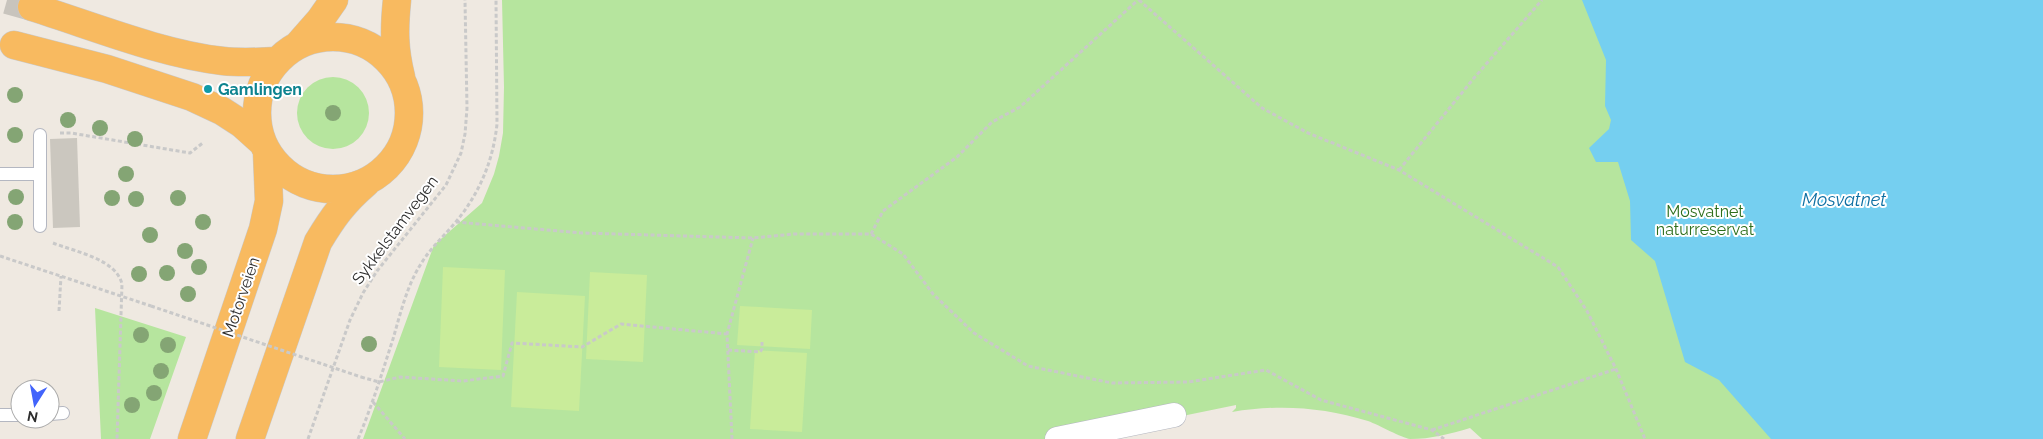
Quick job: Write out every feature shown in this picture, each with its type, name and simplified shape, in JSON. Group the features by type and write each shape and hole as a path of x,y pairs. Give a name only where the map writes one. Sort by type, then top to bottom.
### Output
{"highway":[{"path":"264,147 257,125 257,108 260,91 267,75 320,20 334,0"},
{"path":"250,439 318,242 331,219 345,201 391,164 400,152 406,138 410,122 410,106 395,53 394,30 397,0"},
{"path":"32,7 142,42 198,56 240,62 287,53 316,39 336,37 356,40 374,48 389,61 401,77"},
{"path":"14,45 107,69 192,97 242,124 264,147 278,167 310,187 348,189 366,183"},
{"name":"Motorveien","path":"192,439 263,229 269,201 264,147"}],"street":[{"path":"1057,439 1174,415"}],"lane":[{"path":"40,134 40,226"},
{"path":"0,174 39,174"}],"path":[{"name":"Sykkelstamvegen","path":"308,439 350,320 363,293 377,271 446,185 461,154 467,108 465,0"},
{"path":"358,439 373,402 401,312 418,268 429,251 456,222 482,184 495,144 497,124 496,0"},
{"path":"871,234 883,211 957,156 992,122 1020,107 1138,0 1262,108 1308,133 1399,170 1558,266 1587,312 1616,369 1645,439"},
{"path":"1399,170 1474,78 1542,0"},
{"path":"40,134 71,133 190,153 204,142"},
{"path":"456,222 582,233 753,238 794,234 871,234 903,254 933,294 974,334 1028,366 1112,383 1188,382 1266,370 1321,400 1432,430 1444,439"},
{"path":"40,226 42,233 51,242 104,262 120,274 122,284 117,439"},
{"path":"732,439 727,334 753,238"},
{"path":"0,256 379,382 400,377 462,381 503,376 512,342 582,347 621,324 727,334"},
{"path":"59,311 61,276"},
{"path":"728,350 760,352 762,342"},
{"path":"1432,430 1616,369"},
{"path":"373,402 405,439"}],"green space":[{"name":"Mosvatnet naturreservat","path":"502,0 2043,0 2043,439 1482,439 1470,428 1440,436 1410,439 1368,421 1351,416 1301,408 1267,408 1232,412 1236,405 1070,439 363,439 434,245 482,203 494,174 503,133"},
{"path":"326,77 340,77 359,87 369,106 369,120 359,139 340,149 326,149 307,139 297,120 297,106 307,87"},
{"path":"443,267 505,270 501,370 439,367"},
{"path":"590,272 647,275 643,362 586,359"},
{"path":"517,292 585,296 579,411 511,407"},
{"path":"740,306 812,310 810,349 737,345"},
{"path":"95,308 186,337 150,439 101,439"},
{"path":"755,350 807,353 802,432 750,429"}],"water":[{"name":"Mosvatnet","path":"1582,0 2043,0 2043,439 1771,439 1719,380 1685,362 1655,261 1631,240 1630,201 1618,162 1596,162 1589,148 1609,129 1611,120 1605,106 1606,60"}],"building":[{"path":"77,138 80,227 53,228 50,139"}],"tunnel":[{"path":"7,0 32,7"}],"place":[{"name":"Gamlingen","path":"208,89"}]}
